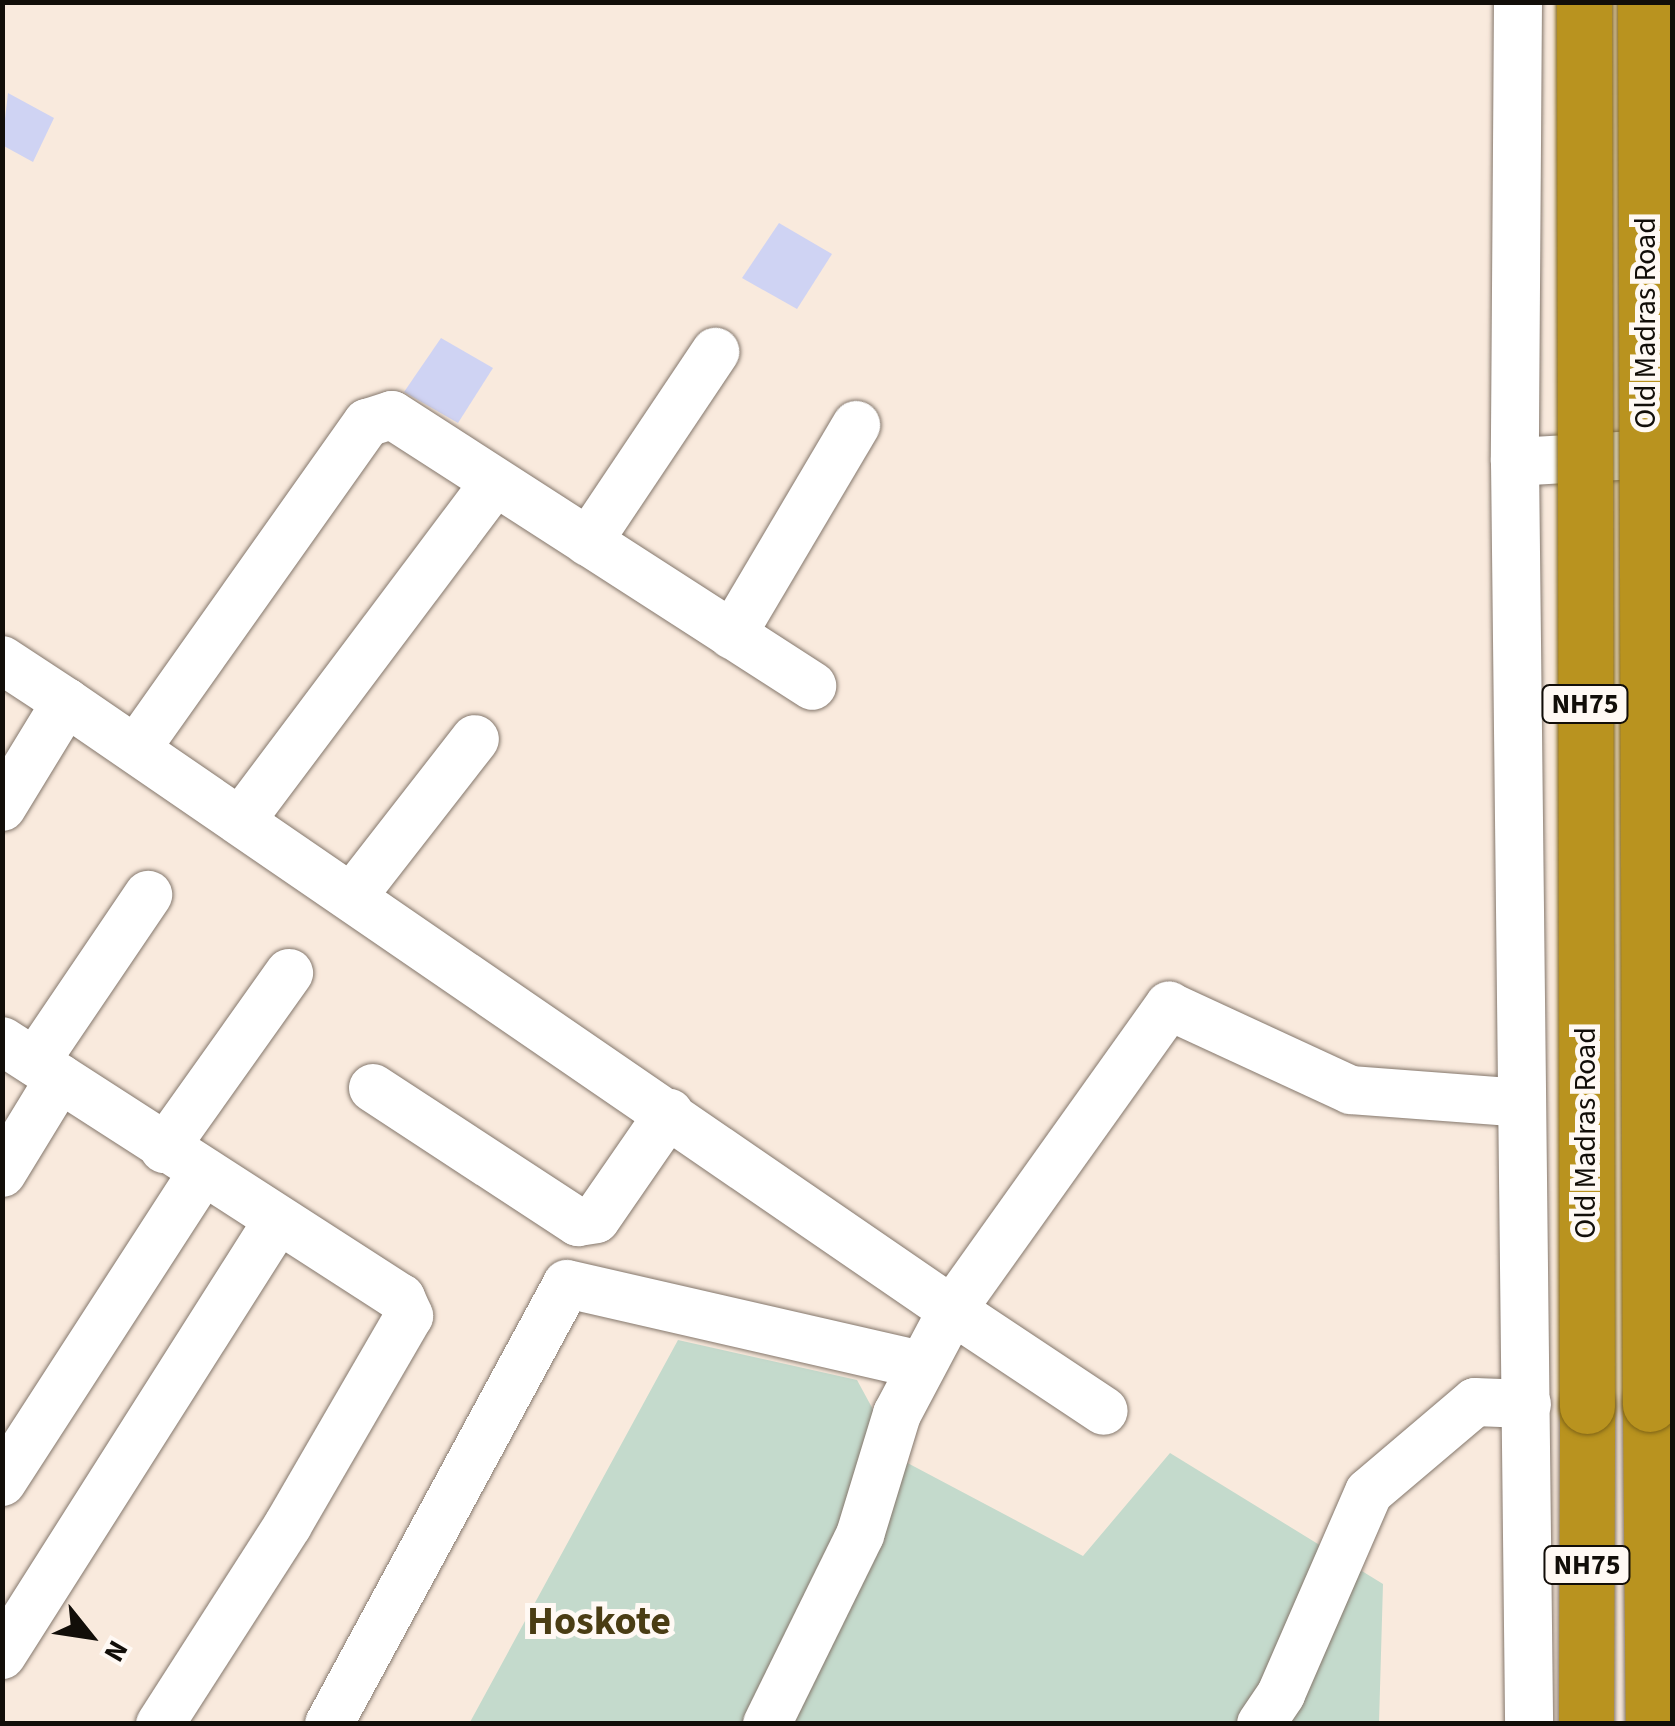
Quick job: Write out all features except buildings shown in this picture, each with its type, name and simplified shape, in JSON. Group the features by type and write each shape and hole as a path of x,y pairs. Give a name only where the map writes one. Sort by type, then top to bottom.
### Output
{"highway":[{"name":"Old Madras Road","path":"1584,2 1586,1724"},
{"name":"Old Madras Road","path":"1645,2 1650,1404 1661,1458 1653,1724"}],"street":[{"path":"1518,2 1515,462 1529,1724"},
{"path":"588,542 715,352"},
{"path":"136,748 367,423 392,415 812,686"},
{"path":"732,634 856,425"},
{"path":"1515,462 1672,453"},
{"path":"242,819 496,482"},
{"path":"2,660 242,819 1104,1411"},
{"path":"2,807 66,702"},
{"path":"352,897 474,739"},
{"path":"2,1174 33,1060 148,894"},
{"path":"2,1482 290,972"},
{"path":"767,1724 860,1536 898,1414 952,1310 1169,1006 1351,1090 1522,1104"},
{"path":"33,1060 183,1161 401,1298 409,1316 288,1525 160,1724"},
{"path":"373,1088 578,1222 596,1219 669,1112"},
{"path":"2,1656 278,1220"},
{"path":"329,1724 567,1284 922,1365"},
{"path":"1262,1724 1281,1694 1369,1492 1475,1402 1527,1404"}],"green space":[{"path":"678,1340 857,1380 900,1459 1083,1556 1170,1453 1383,1584 1379,1723 469,1724"}],"district":[{"name":"Hoskote","path":"599,1622"}]}
